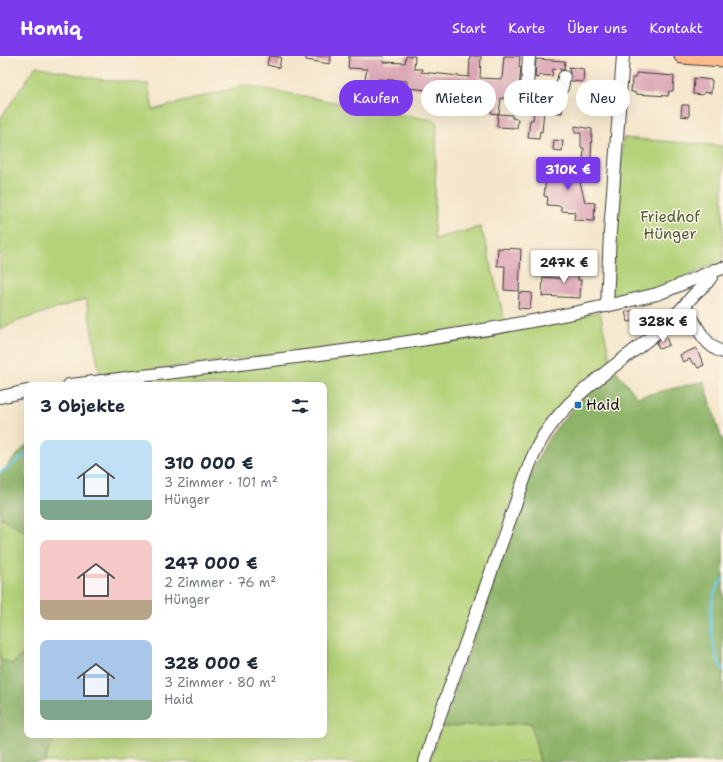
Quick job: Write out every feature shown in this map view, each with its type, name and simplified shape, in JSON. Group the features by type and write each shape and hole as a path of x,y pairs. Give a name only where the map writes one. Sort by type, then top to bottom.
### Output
{"main road":[{"path":"688,56 723,59"}],"street":[{"path":"529,56 527,97 554,92 562,88 564,77"},
{"path":"607,306 610,232 624,56"},
{"path":"93,382 379,346 510,326 607,306 677,288 699,276 718,269"},
{"path":"425,762 436,726 534,453 545,434 562,413 612,368 674,319 692,297 711,280 718,269"},
{"path":"685,306 708,343 715,349 723,352"},
{"path":"0,397 24,392"}],"green space":[{"path":"36,66 97,79 148,84 153,110 244,85 339,103 339,116 410,116 437,121 434,239 480,227 486,244 505,322 369,343 100,376 86,299 18,321 0,330 0,119"},
{"name":"Friedhof Hünger","path":"623,138 723,146 723,261 666,285 613,299 611,295"},
{"path":"600,312 611,363 564,401 537,434 517,484 421,762 44,762 54,738 327,738 327,382 117,382"},
{"path":"615,369 637,397 704,381 723,443 723,762 540,762 531,723 441,727 529,477 549,437 576,404"},
{"path":"24,447 24,530 0,517 0,474"},
{"path":"0,517 24,530 24,654 12,664 0,658"},
{"path":"24,654 24,738 54,738 44,762 0,762 0,658 12,664"},
{"path":"532,723 540,762 430,762 441,727"}],"building":[{"path":"269,56 281,57 279,68 267,65"},
{"path":"306,56 331,56 330,64 306,60"},
{"path":"349,56 384,56 383,62 405,63 406,56 415,56 414,69 422,69 421,72 469,77 470,56 481,56 480,78 502,79 504,56 520,56 519,67 521,67 520,80 504,80 504,98 501,98 499,114 496,114 496,80 421,80 421,89 413,89 413,80 365,80 367,69 348,68"},
{"path":"536,59 565,61 564,70 553,69 552,76 539,75 539,78 535,77"},
{"path":"569,67 584,69 583,80 571,81"},
{"path":"636,73 674,76 673,91 669,91 668,96 635,94 635,92 631,92 632,78 636,78"},
{"path":"694,78 712,80 711,93 704,92 703,95 693,94"},
{"path":"682,105 689,105 689,117 681,116"},
{"path":"498,114 512,116 512,118 518,119 517,128 497,127"},
{"path":"533,116 543,116 542,132 540,131 539,139 528,138 530,120 533,120"},
{"path":"575,126 592,129 591,161 583,160 584,148 581,148 581,133 575,133"},
{"path":"554,140 563,141 562,151 553,150"},
{"path":"566,162 584,164 583,179 580,182 585,202 595,203 594,221 574,220 575,212 561,211 561,206 547,205 548,197 544,196 547,166 565,168"},
{"path":"498,248 521,249 519,291 504,290 505,266 497,266"},
{"path":"567,261 579,262 578,280 581,280 580,298 542,296 543,277 566,279"},
{"path":"519,292 532,293 530,309 518,308"},
{"path":"643,308 645,318 628,322 625,312"},
{"path":"666,337 669,345 659,349 656,342"},
{"path":"696,348 704,365 698,368 690,359 683,362 680,355"}],"waterway":[{"path":"0,473 24,456"},
{"path":"723,579 717,587 711,610 712,636 718,660 723,670"}],"place":[{"name":"Haid","path":"578,405"}]}
